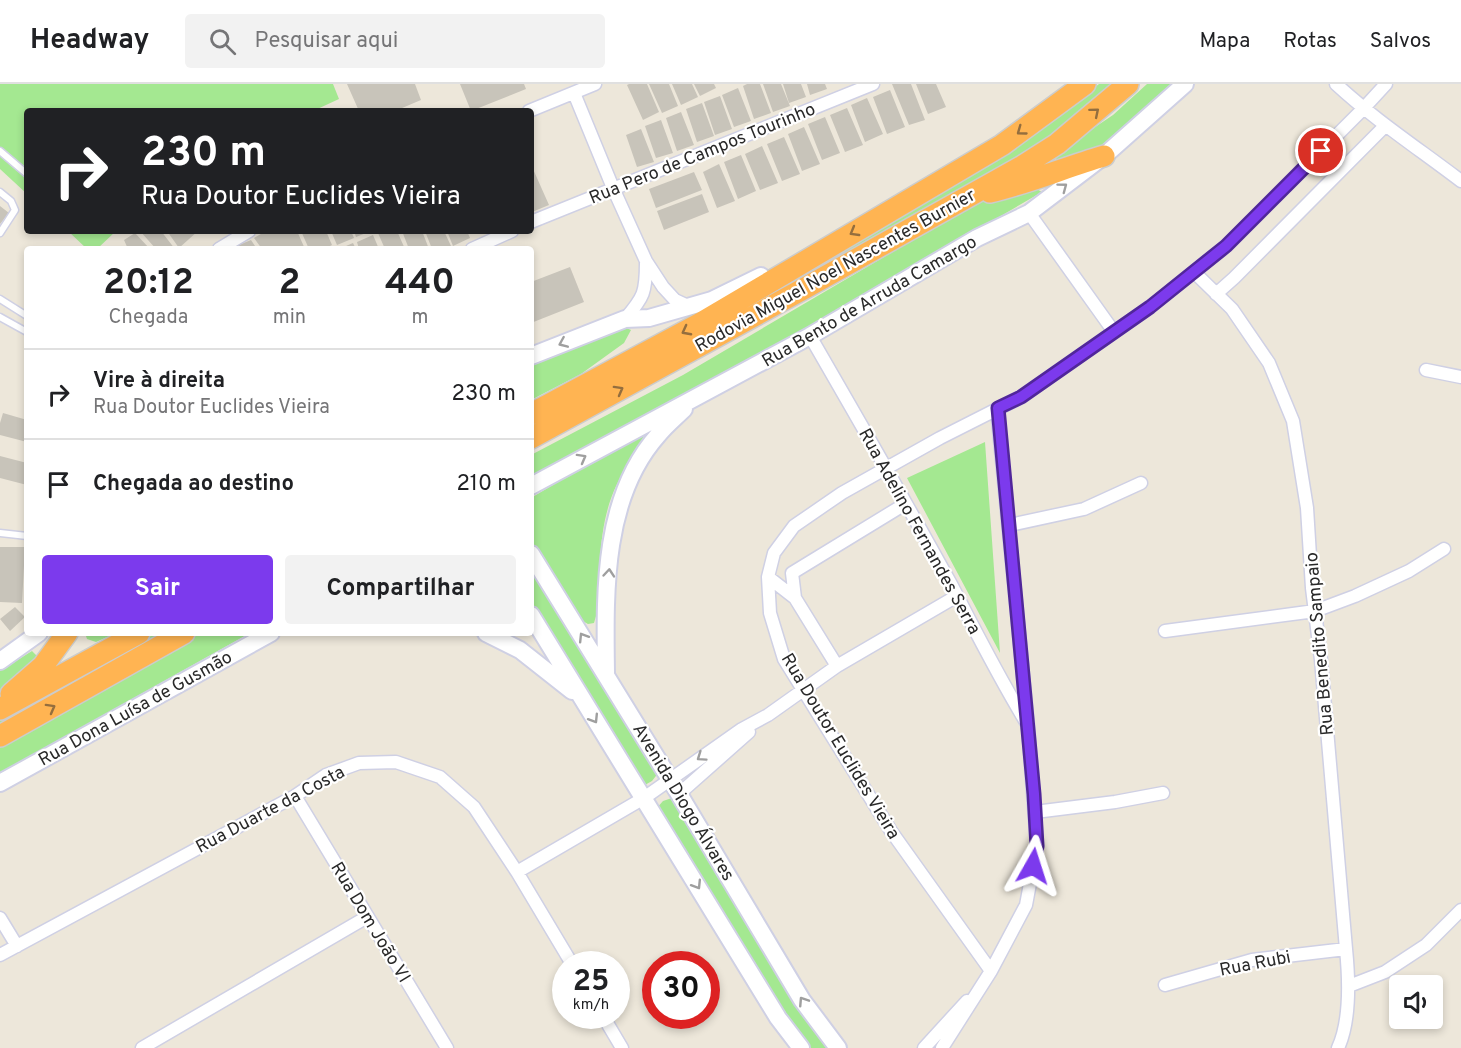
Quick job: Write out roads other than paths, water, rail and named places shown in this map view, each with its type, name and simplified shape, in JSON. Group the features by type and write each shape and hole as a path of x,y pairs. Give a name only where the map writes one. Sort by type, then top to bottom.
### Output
{"highway":[{"name":"Rodovia Miguel Noel Nascentes Burnier","path":"534,412 699,324 1002,145 1085,84"},
{"name":"Rodovia Miguel Noel Nascentes Burnier","path":"534,436 815,283 1021,167 1057,144 1128,84"},
{"path":"963,198 1018,186 1064,167 1104,156"},
{"path":"0,701 43,666 65,636"},
{"path":"0,709 134,636"},
{"path":"0,736 179,636"}],"street":[{"path":"534,109 596,84"},
{"name":"Rua Pero de Campos Tourinho","path":"534,221 873,84"},
{"name":"Rua Bento de Arruda Camargo","path":"534,484 810,336 977,238 1029,213 1104,156 1185,84"},
{"path":"1336,84 1363,109 1461,181"},
{"name":"Rua Doutor Euclides Vieira","path":"991,971 891,831 784,659 770,613 768,577 774,553 794,526 842,494 886,468 1021,397 1150,307 1226,246 1386,84"},
{"path":"574,93 646,261 663,287 675,300 690,307"},
{"path":"1216,294 1385,126"},
{"path":"1029,213 1114,332"},
{"path":"224,246 244,234"},
{"path":"479,246 505,234"},
{"path":"534,355 625,319 649,318 690,307 730,292 777,268 815,255"},
{"path":"625,319 644,296 646,261"},
{"name":"Rua Benedito Sampaio","path":"1194,272 1232,309 1269,363 1293,421 1307,508 1347,949 1349,986 1342,1039 1338,1048"},
{"name":"Rua Adelino Fernandes Serra","path":"810,336 957,596 1005,689 1028,726"},
{"path":"1426,370 1461,377"},
{"path":"606,674 607,590 612,541 622,500 636,467 657,435 695,398"},
{"path":"942,1048 991,971 1026,905 1037,846 998,408"},
{"path":"1010,525 1084,509 1142,483"},
{"path":"795,598 792,573 905,504"},
{"path":"1165,631 1315,611 1355,596 1408,571 1444,549"},
{"name":"Avenida Diogo Álvares","path":"534,559 680,794 802,1000 838,1048"},
{"path":"768,577 795,598"},
{"path":"517,872 644,798 837,666 957,596"},
{"name":"Rua Doutor Euclides Vieira","path":"795,598 837,666"},
{"name":"Avenida Diogo Álvares","path":"534,620 778,1018 801,1048"},
{"path":"0,661 35,636"},
{"name":"Rua Dona Luísa de Gusmão","path":"0,783 266,636"},
{"path":"492,636 520,650 580,697"},
{"path":"680,794 768,715"},
{"name":"Rua Duarte da Costa","path":"0,955 295,796 326,775 359,763 396,762 440,777 474,807 517,872 564,951"},
{"path":"1035,812 1115,802 1163,793"},
{"name":"Rua Dom João VI","path":"295,796 447,1048"},
{"path":"1349,986 1385,972 1426,945 1461,910"},
{"path":"142,1048 367,917"},
{"path":"0,918 17,946"},
{"name":"Rua Rubi","path":"1165,984 1252,960 1347,949"},
{"path":"924,1048 982,984"},
{"path":"611,1029 622,1048"}],"lane":[{"path":"0,151 24,171"},
{"path":"0,192 11,201 15,210 0,233"},
{"path":"0,299 24,314"},
{"path":"1,319 24,330"},
{"path":"0,533 24,536"}]}
